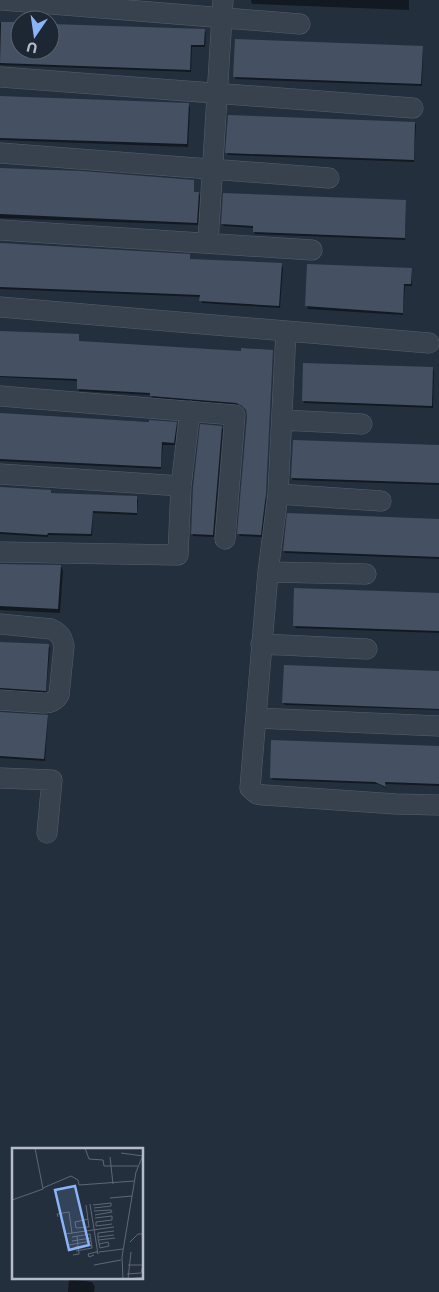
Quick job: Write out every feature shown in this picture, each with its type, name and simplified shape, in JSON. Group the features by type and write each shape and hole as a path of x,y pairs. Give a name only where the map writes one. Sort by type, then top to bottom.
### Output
{"street":[{"path":"2,0 222,9 300,24"},
{"path":"208,242 222,9"},
{"path":"0,77 413,108"},
{"path":"0,153 329,178"},
{"path":"0,230 312,250"},
{"path":"0,307 429,343"},
{"path":"286,331 278,494 261,644 250,787 257,794 396,804 439,805"},
{"path":"0,396 234,415 225,539"},
{"path":"0,552 178,556 181,486 190,411"},
{"path":"282,420 362,424"},
{"path":"0,474 181,486"},
{"path":"278,494 381,501"},
{"path":"268,572 366,574"},
{"path":"0,624 58,632 64,646 60,695 56,700 51,703 0,700"},
{"path":"261,644 367,649"},
{"path":"256,718 439,726"},
{"path":"0,778 52,780 46,833"}],"building":[{"path":"1,22 10,22 10,60 60,60 60,24 205,29 204,45 191,45 190,70 0,63"},
{"path":"235,39 423,46 421,84 233,77"},
{"path":"0,96 189,103 187,144 0,138"},
{"path":"228,115 415,122 414,160 225,153"},
{"path":"0,168 82,171 194,180 194,192 199,192 197,223 0,214"},
{"path":"223,193 406,200 405,238 253,232 253,226 221,224"},
{"path":"0,243 190,254 190,259 282,263 279,306 199,301 200,295 0,287"},
{"path":"307,264 412,268 411,284 404,284 403,313 305,306"},
{"path":"0,331 79,334 79,341 241,351 241,348 273,350 266,493 261,535 237,534 247,416 246,410 242,406 236,403 150,396 150,393 77,389 77,379 0,376"},
{"path":"303,363 433,367 432,406 302,401"},
{"path":"0,413 177,422 174,443 162,442 161,467 39,461 0,459"},
{"path":"200,424 222,426 213,535 191,534 193,487"},
{"path":"293,440 439,445 439,483 291,478"},
{"path":"0,487 51,490 51,493 137,496 137,513 93,511 91,534 48,533 47,535 0,532"},
{"path":"287,513 439,519 439,557 283,551"},
{"path":"0,564 61,565 58,609 0,606"},
{"path":"294,588 439,593 439,631 293,626"},
{"path":"0,642 49,644 46,691 0,688"},
{"path":"284,665 439,671 439,709 282,703"},
{"path":"0,712 48,715 44,759 0,756"},
{"path":"271,740 439,746 439,784 385,782 386,787 375,782 270,778"}]}
